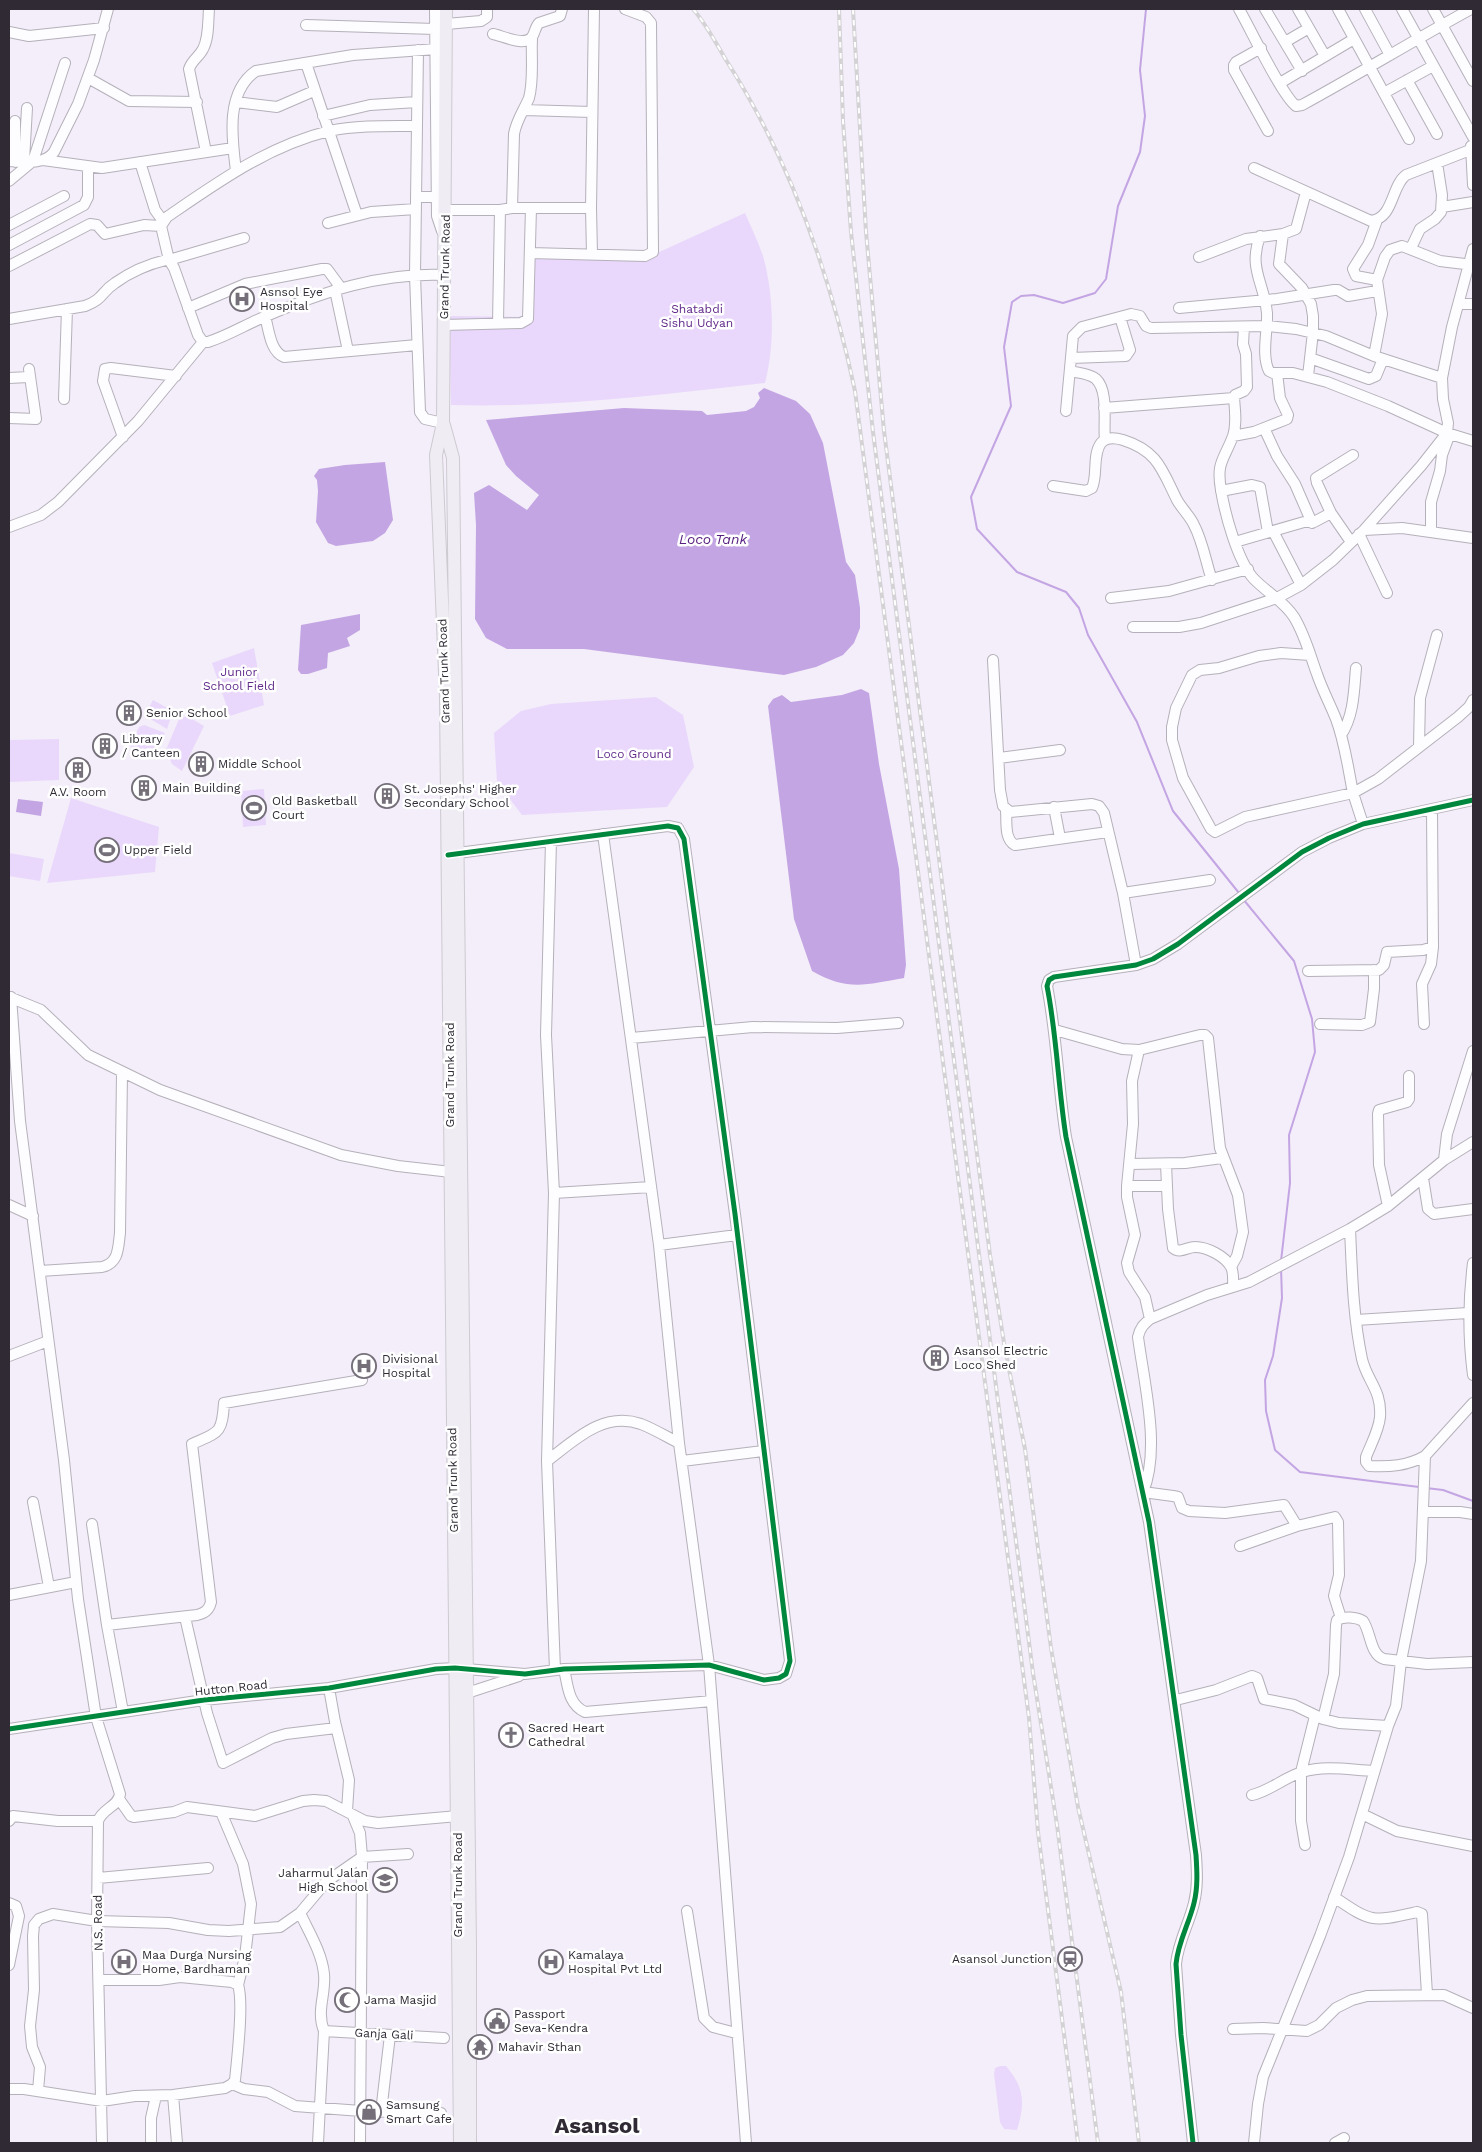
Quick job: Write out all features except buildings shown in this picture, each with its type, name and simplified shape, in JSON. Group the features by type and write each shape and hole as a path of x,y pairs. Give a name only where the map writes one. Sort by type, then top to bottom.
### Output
{"main road":[{"name":"Grand Trunk Road","path":"446,9 441,27 446,210 443,423 436,455 454,854 451,1172 461,1669 458,1816 460,2143"},
{"path":"454,854 461,1669 467,1693 470,2143"}],"street":[{"path":"25,161 50,158 54,152 78,104 88,78 108,9"},
{"path":"206,152 189,69 191,63 202,52 205,45 210,9"},
{"path":"435,9 441,27 436,49 437,216 446,242"},
{"path":"306,25 441,27 482,22 487,17 487,9"},
{"path":"551,9 555,19"},
{"path":"512,208 514,134 516,124 524,110 531,87 532,39 539,23 560,16 562,9"},
{"path":"592,254 594,9"},
{"path":"530,252 645,256 650,255 654,247 651,23 646,17 625,9"},
{"path":"1239,9 1280,83 1292,103 1296,106 1302,105 1471,9"},
{"path":"1265,9 1302,70"},
{"path":"1298,9 1325,56"},
{"path":"1338,9 1409,139"},
{"path":"1365,9 1390,55"},
{"path":"1402,9 1473,137 1470,150 1473,185"},
{"path":"1433,9 1473,81"},
{"path":"9,32 29,36 104,28"},
{"path":"1285,42 1309,28"},
{"path":"493,34 521,41 532,39"},
{"path":"1280,83 1354,39"},
{"path":"1261,48 1236,62 1234,70 1268,132"},
{"path":"236,171 232,127 236,102 241,87 248,77 256,72 353,55 436,49"},
{"path":"418,50 415,275 420,412 425,419 443,423"},
{"path":"9,181 25,161 65,63"},
{"path":"306,63 357,215"},
{"path":"1384,93 1433,66"},
{"path":"88,78 129,101 197,102"},
{"path":"1407,80 1437,134"},
{"path":"236,102 277,107 314,91"},
{"path":"323,116 370,105 417,102"},
{"path":"25,161 27,108"},
{"path":"524,110 592,112"},
{"path":"15,121 25,161"},
{"path":"9,266 90,224 97,225 105,234 162,223 200,193 236,171 284,147 330,131 364,127 417,126"},
{"path":"25,161 88,167 114,167 233,148"},
{"path":"1377,286 1356,276 1354,268 1368,244 1377,220 1387,209 1402,178 1470,150"},
{"path":"140,162 155,210 162,223 169,260 174,268 198,335 203,342"},
{"path":"1411,248 1420,229 1435,219 1442,207 1437,164"},
{"path":"9,245 84,205 88,198 88,167"},
{"path":"1254,168 1363,218 1371,221 1377,220"},
{"path":"1199,257 1229,245 1260,236 1283,234 1296,229 1299,225 1306,192"},
{"path":"9,225 64,196"},
{"path":"416,197 438,197"},
{"path":"1442,207 1473,202"},
{"path":"328,223 380,210 416,208"},
{"path":"444,325 521,323 528,319 531,208"},
{"path":"446,210 591,208"},
{"path":"498,323 500,210"},
{"path":"1283,234 1280,264 1306,293 1313,316 1308,376"},
{"path":"1260,236 1255,250 1254,261 1265,301 1267,366 1269,371 1308,376 1388,406 1448,433 1473,441"},
{"path":"9,319 95,302 101,299 115,283 161,261 244,238"},
{"path":"1310,358 1370,379 1376,376 1382,314 1377,286 1382,263 1390,250 1402,246 1440,261 1471,265"},
{"path":"1430,532 1430,502 1440,471 1448,433 1442,378 1452,327 1471,265 1473,249"},
{"path":"188,308 245,284 327,269 338,289 348,351"},
{"path":"9,527 25,522 51,508 123,437 203,342 213,340 265,316 338,289 382,279 415,275 445,275"},
{"path":"1179,308 1265,301 1334,290 1338,290 1348,296 1354,296 1377,286"},
{"path":"1460,304 1473,304"},
{"path":"64,399 67,309"},
{"path":"1066,411 1073,336 1077,330 1082,327 1136,314 1140,316 1146,326 1151,328 1267,326 1313,332 1379,358 1442,378"},
{"path":"265,316 274,349 284,357 417,345"},
{"path":"1071,358 1126,356 1130,350 1120,317"},
{"path":"1104,408 1234,398 1235,395 1244,391 1247,387 1246,354 1243,344 1244,327"},
{"path":"123,437 103,381 105,369 176,376"},
{"path":"1070,371 1095,379 1103,393 1105,440"},
{"path":"9,378 29,373 36,419 9,418"},
{"path":"1233,436 1264,428 1287,419 1288,416 1280,398 1277,373"},
{"path":"1234,398 1236,423 1233,436 1219,463 1221,491 1235,542 1253,578 1278,598 1294,616 1341,735 1353,793 1363,824"},
{"path":"1264,428 1277,456 1295,484 1312,523"},
{"path":"1133,627 1179,627 1201,623 1278,598 1301,585 1333,560 1362,532 1448,433"},
{"path":"1053,486 1086,490 1092,488 1098,451 1100,444 1105,440 1119,439 1145,449 1155,458 1179,502 1196,528 1212,580"},
{"path":"1351,542 1331,513 1316,478 1353,455"},
{"path":"1221,491 1252,485 1260,487 1271,531 1301,585"},
{"path":"1235,542 1304,522 1312,523 1331,513"},
{"path":"1362,532 1402,528 1473,538"},
{"path":"1362,532 1387,593"},
{"path":"1111,598 1169,591 1248,569"},
{"path":"1419,746 1420,698 1437,635"},
{"path":"1310,655 1280,653 1259,656 1195,672 1178,702 1172,727 1172,740 1179,770 1208,825 1215,832 1245,817 1353,793 1378,779 1472,705"},
{"path":"993,660 1000,790 1003,806 1006,811 1008,838 1015,845 1108,832"},
{"path":"1341,735 1348,722 1351,709 1356,668"},
{"path":"999,758 1060,750"},
{"path":"1194,2143 1181,2035 1176,1964 1177,1954 1194,1905 1198,1882 1196,1855 1176,1700 1144,1492 1066,1137 1059,1091 1055,1030 1047,986 1049,980 1054,977 1136,965 1163,953 1302,852 1329,838 1363,824 1473,800"},
{"path":"1006,811 1092,804 1099,806 1104,812 1123,893 1136,965"},
{"path":"1054,807 1060,838"},
{"path":"1424,1024 1422,984 1431,964 1434,941 1432,809"},
{"path":"454,854 668,826 678,828 682,832 737,1235 790,1662 786,1674 779,1678 764,1680 709,1665 559,1670 525,1674 467,1693"},
{"path":"603,834 659,1245 679,1443 709,1665 746,2143"},
{"path":"550,841 546,1035 554,1193 547,1461 559,1670 572,1701 577,1708 585,1712 712,1701"},
{"path":"1123,893 1210,880"},
{"path":"1308,971 1374,970 1383,968 1387,952 1423,950 1433,947"},
{"path":"1320,1024 1362,1025 1370,1022 1374,970"},
{"path":"451,1172 398,1166 341,1155 184,1100 122,1072 88,1054 41,1010 10,997 16,1081 64,1460 76,1582 96,1717 120,1789 119,1799 131,1816 174,1812 187,1807 254,1816 303,1801 314,1800 326,1801 364,1821 378,1822 458,1816"},
{"path":"630,1038 710,1030 770,1027 837,1028 898,1023"},
{"path":"1055,1030 1122,1049 1139,1050 1200,1035 1205,1035 1208,1038 1222,1158 1238,1195 1244,1232 1238,1256 1231,1267"},
{"path":"1139,1050 1132,1081 1133,1124 1127,1186 1127,1197 1135,1235 1127,1263 1129,1272 1145,1297 1150,1320"},
{"path":"1444,1160 1447,1134 1473,1051"},
{"path":"40,1271 102,1267 111,1264 115,1259 120,1234 122,1072"},
{"path":"1388,1206 1379,1165 1378,1114 1379,1110 1407,1102 1409,1099 1409,1076"},
{"path":"1144,1492 1149,1477 1152,1447 1138,1338 1142,1325 1207,1295 1260,1276 1350,1229 1388,1206 1444,1160 1473,1142"},
{"path":"1130,1164 1166,1164 1222,1158"},
{"path":"1166,1164 1173,1248 1179,1251 1192,1247 1207,1249 1226,1260 1231,1267 1234,1286"},
{"path":"1423,1178 1428,1209 1434,1214 1473,1209"},
{"path":"1127,1186 1167,1186"},
{"path":"554,1193 651,1187"},
{"path":"9,1205 32,1216"},
{"path":"1350,1229 1356,1320 1363,1362 1377,1390 1379,1403 1379,1423 1366,1457 1366,1462 1370,1466 1400,1466 1424,1459 1473,1403"},
{"path":"659,1245 737,1235"},
{"path":"1473,1263 1468,1313 1468,1334 1473,1375"},
{"path":"1356,1320 1468,1313"},
{"path":"9,1356 48,1340"},
{"path":"107,1626 185,1617 204,1613 210,1608 211,1602 192,1444 214,1434 222,1424 224,1404 362,1380"},
{"path":"547,1461 591,1428 608,1422 641,1424 679,1443"},
{"path":"682,1461 763,1451"},
{"path":"1254,2143 1258,2104 1264,2077 1334,1898 1396,1706 1401,1662 1422,1561 1424,1459"},
{"path":"1144,1492 1178,1497 1182,1508 1189,1511 1225,1513 1284,1505 1297,1526"},
{"path":"33,1502 49,1587"},
{"path":"1424,1509 1473,1514"},
{"path":"1240,1546 1332,1516 1337,1519 1339,1575 1334,1596 1341,1618"},
{"path":"92,1524 107,1626 123,1712"},
{"path":"9,1595 76,1582"},
{"path":"185,1617 212,1733 223,1763 272,1738 286,1734 336,1728"},
{"path":"1305,1845 1301,1821 1301,1772 1334,1674 1337,1620 1341,1618 1358,1618 1363,1621 1379,1658 1428,1664 1473,1662"},
{"name":"Hutton Road","path":"9,1729 204,1700 329,1688 436,1669 525,1674"},
{"path":"1176,1700 1216,1690 1252,1676 1257,1678 1264,1699 1294,1705 1319,1718 1348,1724 1388,1726"},
{"path":"329,1688 336,1728 349,1780 350,1814 360,1833 362,1857 360,2143"},
{"path":"1252,1794 1301,1772 1328,1768 1374,1771"},
{"path":"9,1819 18,1817 58,1821 98,1821 103,1811 119,1799"},
{"path":"9,2089 24,2089 102,2101 134,2096 156,2096 225,2088 232,2084 235,2080 240,1992 238,1985 245,1957 251,1904 243,1864 221,1812"},
{"path":"1362,1814 1397,1831 1473,1846"},
{"name":"N.S. Road","path":"98,1821 97,1921 102,2143"},
{"path":"38,2092 40,2067 30,2036 34,1990 34,1926 44,1916 52,1914 97,1921 169,1923 208,1930 247,1930 280,1927 300,1913 326,1882 362,1857 408,1854"},
{"path":"98,1878 208,1868"},
{"path":"1334,1898 1358,1914 1375,1919 1417,1912 1422,1914 1426,1994"},
{"path":"9,1903 16,1906 19,1916 9,1965"},
{"path":"687,1911 704,2018 713,2027 736,2033"},
{"path":"300,1913 323,1964 324,1984 320,2016 324,2031 318,2143"},
{"path":"99,1980 159,1980 180,1977 232,1982 238,1985"},
{"path":"1233,2029 1314,2029 1336,2008 1358,1998 1426,1994 1444,1995 1473,2008"},
{"name":"Ganja Gali","path":"324,2031 444,2038"},
{"path":"381,2112 390,2035"},
{"path":"232,2084 244,2090 268,2092 295,2106 321,2106 381,2112 441,2113"},
{"path":"173,2094 177,2143"},
{"path":"150,2143 151,2118 156,2096"}],"green space":[{"name":"Shatabdi Sishu Udyan","path":"745,213 763,256 771,303 772,336 765,383 569,403 451,405 449,316 531,317 531,258 657,253"},
{"name":"Junior School Field","path":"254,648 264,705 230,716 212,663"},
{"name":"Loco Ground","path":"656,697 683,715 694,767 667,807 522,815 497,782 494,733 521,711 551,704"},
{"path":"153,700 173,711 167,729 147,717 146,713"},
{"path":"187,716 204,726 182,771 172,764 166,750 179,719"},
{"path":"144,725 165,733 158,748 148,748 142,751 123,743 133,740 139,727"},
{"path":"59,739 59,780 9,782 9,740"},
{"name":"Old Basketball Court","path":"264,789 266,825 243,827 241,791"},
{"name":"Upper Field","path":"71,798 159,827 155,872 47,883"},
{"path":"9,853 44,859 40,881 9,876"},
{"path":"1006,2066 1020,2089 1022,2104 1017,2130 1004,2129 1000,2122 994,2074 995,2068"}],"water":[{"name":"Loco Tank","path":"764,388 796,401 810,414 823,443 846,562 855,575 860,608 860,628 854,643 843,655 816,667 784,675 584,649 507,649 486,638 475,619 476,525 474,493 489,485 527,510 539,495 506,465 486,420 624,408 702,411 707,415 746,411 754,407 760,398 758,393"},
{"path":"385,462 393,520 385,533 373,541 336,546 328,543 316,522 318,491 317,480 314,476 319,469"},
{"path":"360,614 360,630 347,638 350,646 328,653 327,668 308,674 301,674 298,670 301,625"},
{"path":"861,689 869,693 879,764 899,869 906,965 904,978 856,985 836,982 812,971 794,919 768,706 773,699 782,695 791,702 842,695"},
{"path":"18,799 43,802 41,816 16,812"}],"waterway":[{"path":"1146,9 1140,70 1145,116 1140,152 1118,206 1106,279 1095,293 1063,303 1034,295 1021,296 1012,302 1004,347 1011,406 971,497 977,529 1017,572 1066,592 1079,608 1088,635 1137,722 1173,811 1239,893"},
{"path":"1243,899 1294,961 1312,1019 1315,1052 1289,1135 1290,1183 1281,1261"},
{"path":"1281,1268 1282,1298 1273,1356 1265,1380 1266,1411 1275,1450 1300,1472 1419,1487"},
{"path":"1426,1488 1443,1490 1473,1501"}],"railway":[{"path":"693,9 711,34 749,98 789,178 806,219 820,261 845,347 855,391 1029,1718 1038,1832 1078,2143"},
{"path":"839,9 843,121 851,232 873,432 1033,1673 1057,1825 1098,2143"},
{"path":"853,9 866,232 884,431 990,1255 1005,1349 1025,1449 1051,1648 1078,1807 1121,1992 1139,2143"}],"cycle path":[{"path":"1193,2143 1181,2035 1176,1964 1195,1897 1197,1879 1196,1855 1149,1522 1066,1137 1047,986 1049,980 1054,977 1136,965 1153,959 1178,944 1302,852 1329,838 1363,824 1473,800"},
{"path":"9,1729 204,1700 329,1688 436,1669 455,1668 525,1674 564,1669 709,1665 764,1680 779,1678 786,1674 790,1661 735,1214 684,839 678,828 668,826 448,855"}],"place":[{"name":"Asnsol Eye Hospital","path":"242,299"},
{"name":"Senior School","path":"129,713"},
{"name":"Library / Canteen","path":"105,746"},
{"name":"Middle School","path":"201,764"},
{"name":"A.V. Room","path":"78,770"},
{"name":"Main Building","path":"144,788"},
{"name":"St. Josephs' Higher Secondary School","path":"387,796"},
{"name":"Old Basketball Court","path":"254,808"},
{"name":"Upper Field","path":"107,850"},
{"name":"Asansol Electric Loco Shed","path":"936,1358"},
{"name":"Divisional Hospital","path":"364,1366"},
{"name":"Sacred Heart Cathedral","path":"511,1735"},
{"name":"Jaharmul Jalan High School","path":"385,1880"},
{"name":"Asansol Junction","path":"1070,1959"},
{"name":"Maa Durga Nursing Home, Bardhaman","path":"124,1962"},
{"name":"Kamalaya Hospital Pvt Ltd","path":"551,1962"},
{"name":"Jama Masjid","path":"347,2000"},
{"name":"Passport Seva-Kendra","path":"497,2021"},
{"name":"Mahavir Sthan","path":"480,2047"},
{"name":"Samsung Smart Cafe","path":"369,2112"}],"district":[{"name":"Asansol","path":"597,2125"}]}
